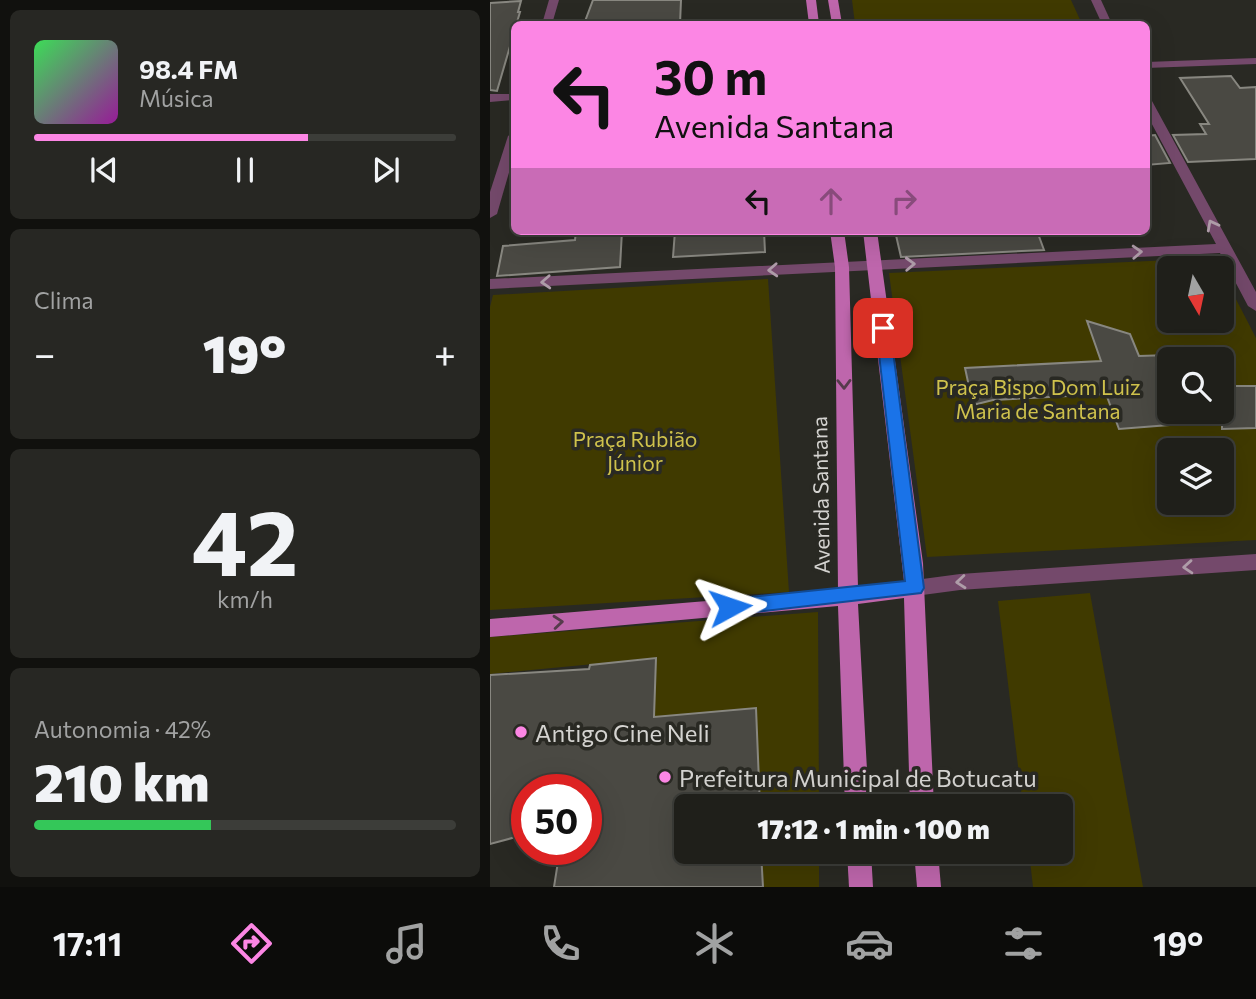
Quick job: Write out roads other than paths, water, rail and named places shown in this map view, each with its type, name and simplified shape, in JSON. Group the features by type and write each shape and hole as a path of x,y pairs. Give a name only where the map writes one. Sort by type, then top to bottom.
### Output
{"main road":[{"path":"811,0 814,21"},
{"path":"833,0 836,21"},
{"name":"Avenida Santana","path":"838,235 842,267 848,597 856,794"},
{"path":"871,235 915,588 922,794"},
{"path":"490,628 848,597 915,588"},
{"path":"860,864 861,887"},
{"path":"927,864 929,887"}],"street":[{"path":"548,21 554,0"},
{"path":"1096,0 1106,21"},
{"path":"1150,65 1256,61"},
{"path":"490,98 511,97"},
{"path":"1150,109 1256,306"},
{"path":"490,214 511,146"},
{"path":"490,285 1224,248"},
{"path":"915,588 974,581 1256,562"}],"place":[{"name":"Antigo Cine Neli","path":"521,732"},
{"name":"Prefeitura Municipal de Botucatu","path":"665,777"}],"park label":[{"name":"Praça Bispo Dom Luiz Maria de Santana","path":"1038,398"},
{"name":"Praça Rubião Júnior","path":"635,450"}]}
